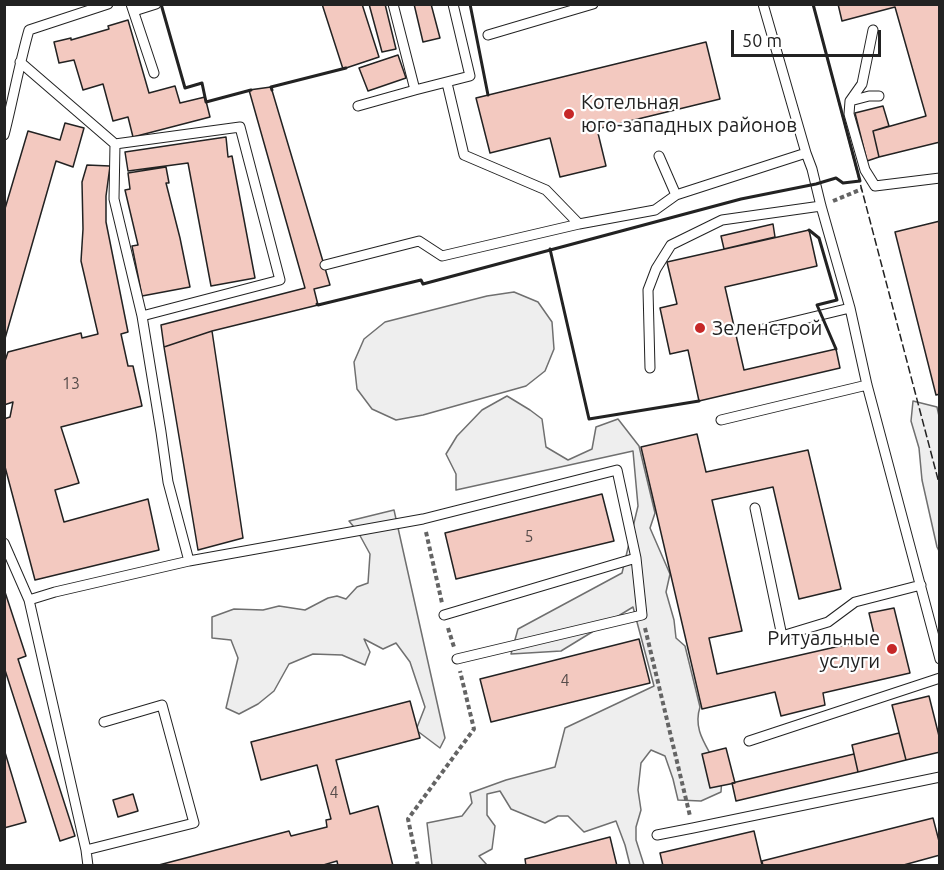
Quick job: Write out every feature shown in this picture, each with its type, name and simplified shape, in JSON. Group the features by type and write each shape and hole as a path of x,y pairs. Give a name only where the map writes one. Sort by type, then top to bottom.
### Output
{"lane":[{"path":"4,135 9,95 28,30 108,4"},
{"path":"154,73 132,8 156,4"},
{"path":"393,4 415,90"},
{"path":"357,106 470,76 453,4"},
{"path":"488,35 593,4"},
{"path":"763,4 850,308 867,385 939,659"},
{"path":"873,30 862,84 850,101 849,114 865,171 875,186 939,178"},
{"path":"20,62 115,144 240,127 280,280 142,316"},
{"path":"447,83 464,155 546,190 579,224"},
{"path":"850,101 879,96"},
{"path":"115,144 114,199 142,316 168,482 189,561"},
{"path":"326,265 419,241 442,256 579,224 655,210 675,195 806,153"},
{"path":"659,156 675,195"},
{"path":"650,368 648,290 656,269 671,245 723,220 821,206"},
{"path":"763,329 850,308"},
{"path":"721,420 867,385"},
{"path":"29,600 54,592 189,561 423,519 617,470 636,558 642,615 457,659"},
{"path":"755,508 782,636 828,622 855,602 921,585"},
{"path":"4,543 29,600 88,866"},
{"path":"444,615 636,558"},
{"path":"749,741 939,678"},
{"path":"86,850 195,823 162,705 104,722"},
{"path":"657,835 939,777"}],"path":[{"path":"821,206 875,186"},
{"path":"418,866 408,819 474,729 444,615 423,519"},
{"path":"642,615 693,828"}],"shaded area":[{"path":"514,292 538,302 552,322 554,349 545,371 526,386 423,415 396,420 372,409 357,389 354,362 364,339 385,322 487,296"},
{"path":"507,396 542,419 546,447 568,460 592,449 596,427 618,419 639,446 655,513 650,528 670,574 666,592 674,620 676,638 685,646 700,707 699,730 721,780 721,792 701,801 678,800 665,756 651,750 641,763 638,790 641,810 636,827 636,840 644,865 630,865 616,821 584,832 568,816 558,816 545,823 511,809 500,791 487,794 487,815 495,826 492,849 479,856 487,865 432,865 427,823 462,816 472,803 470,793 506,780 555,767 565,728 654,686 633,607 561,651 511,654 518,629 622,573 638,506 633,451 456,490 456,474 446,454 457,436 482,410"},
{"path":"913,401 937,407 939,416 939,551 922,480 919,448 911,421"},
{"path":"394,510 445,738 440,748 416,730 425,707 410,662 396,643 383,649 364,639 370,652 365,665 342,655 313,654 289,664 274,691 258,704 239,714 226,708 238,658 231,640 212,638 212,617 234,609 263,610 279,606 305,610 328,598 337,596 346,599 357,587 368,583 370,554 349,521"}],"building":[{"path":"322,4 362,4 379,57 343,69"},
{"path":"369,4 385,4 396,49 382,52"},
{"path":"414,4 431,4 440,38 423,42"},
{"path":"838,4 940,4 940,142 879,157 873,131 926,116 895,7 842,21"},
{"path":"128,20 149,93 175,86 180,103 205,97 210,117 133,137 128,117 113,121 103,84 83,90 74,60 59,63 54,42 71,38 71,40 109,29 108,26"},
{"name":"Котельная юго-западных районов","path":"706,42 720,99 597,129 606,166 560,177 550,138 490,153 476,98"},
{"path":"398,55 406,78 368,91 359,68"},
{"path":"271,87 330,285 314,289 318,305 212,331 164,347 161,325 305,288 249,90"},
{"path":"883,106 889,126 873,131 879,157 867,161 855,113"},
{"path":"65,123 84,128 73,167 56,161 4,342 4,212 28,131 60,140"},
{"path":"226,137 228,157 232,156 255,278 211,286 188,163 128,171 125,152"},
{"path":"87,165 110,166 106,196 106,222 128,332 121,334 128,366 133,366 142,406 61,427 79,483 55,490 64,522 148,499 159,550 35,580 4,463 4,419 10,417 13,402 4,405 4,364 8,352 81,333 82,338 98,334 81,261 82,182"},
{"path":"166,167 169,183 166,183 190,287 142,296 132,246 138,245 125,190 130,189 128,173"},
{"path":"940,221 940,394 936,395 895,232"},
{"path":"773,224 775,237 724,249 721,236"},
{"name":"Зеленстрой","path":"809,230 817,266 725,287 744,370 836,349 840,368 699,401 688,350 670,354 660,308 677,304 667,262"},
{"path":"212,331 243,538 198,550 164,347"},
{"path":"697,434 706,472 808,450 841,589 799,599 773,487 712,500 742,631 709,638 717,674 875,638 869,613 894,608 910,673 823,693 825,705 781,716 775,692 702,709 641,447"},
{"path":"602,494 614,541 456,579 445,533"},
{"path":"4,589 26,656 18,659 75,836 60,841 4,667"},
{"path":"639,639 650,683 491,722 480,679"},
{"path":"929,696 940,740 940,752 906,760 892,705"},
{"path":"410,701 420,738 336,760 350,814 378,806 393,866 338,866 337,861 320,866 155,866 289,831 291,836 327,827 326,820 331,819 317,765 261,780 251,742"},
{"path":"899,733 906,760 858,772 852,745"},
{"path":"726,748 735,783 710,788 702,754"},
{"path":"4,749 26,822 4,828"},
{"path":"854,754 858,772 736,801 732,783"},
{"path":"133,794 138,811 118,817 113,800"},
{"path":"933,818 940,845 940,855 900,866 763,866 762,861"},
{"path":"754,831 762,865 663,866 660,853"},
{"path":"610,837 617,866 526,866 525,859"}],"fence":[{"path":"813,4 940,487"}],"wall":[{"path":"161,4 185,88 202,83 206,102 251,90"},
{"path":"470,4 488,95"},
{"path":"317,304 421,280 423,284 741,199 836,178 843,183 860,181 813,4"},
{"path":"272,90 271,87 346,68"},
{"path":"809,230 819,238 837,300 817,305 836,349"},
{"path":"550,249 589,419 699,401"}],"place":[{"name":"Котельная юго-западных районов","path":"569,114"},
{"name":"Зеленстрой","path":"700,328"},
{"name":"Ритуальные услуги","path":"892,649"}]}
